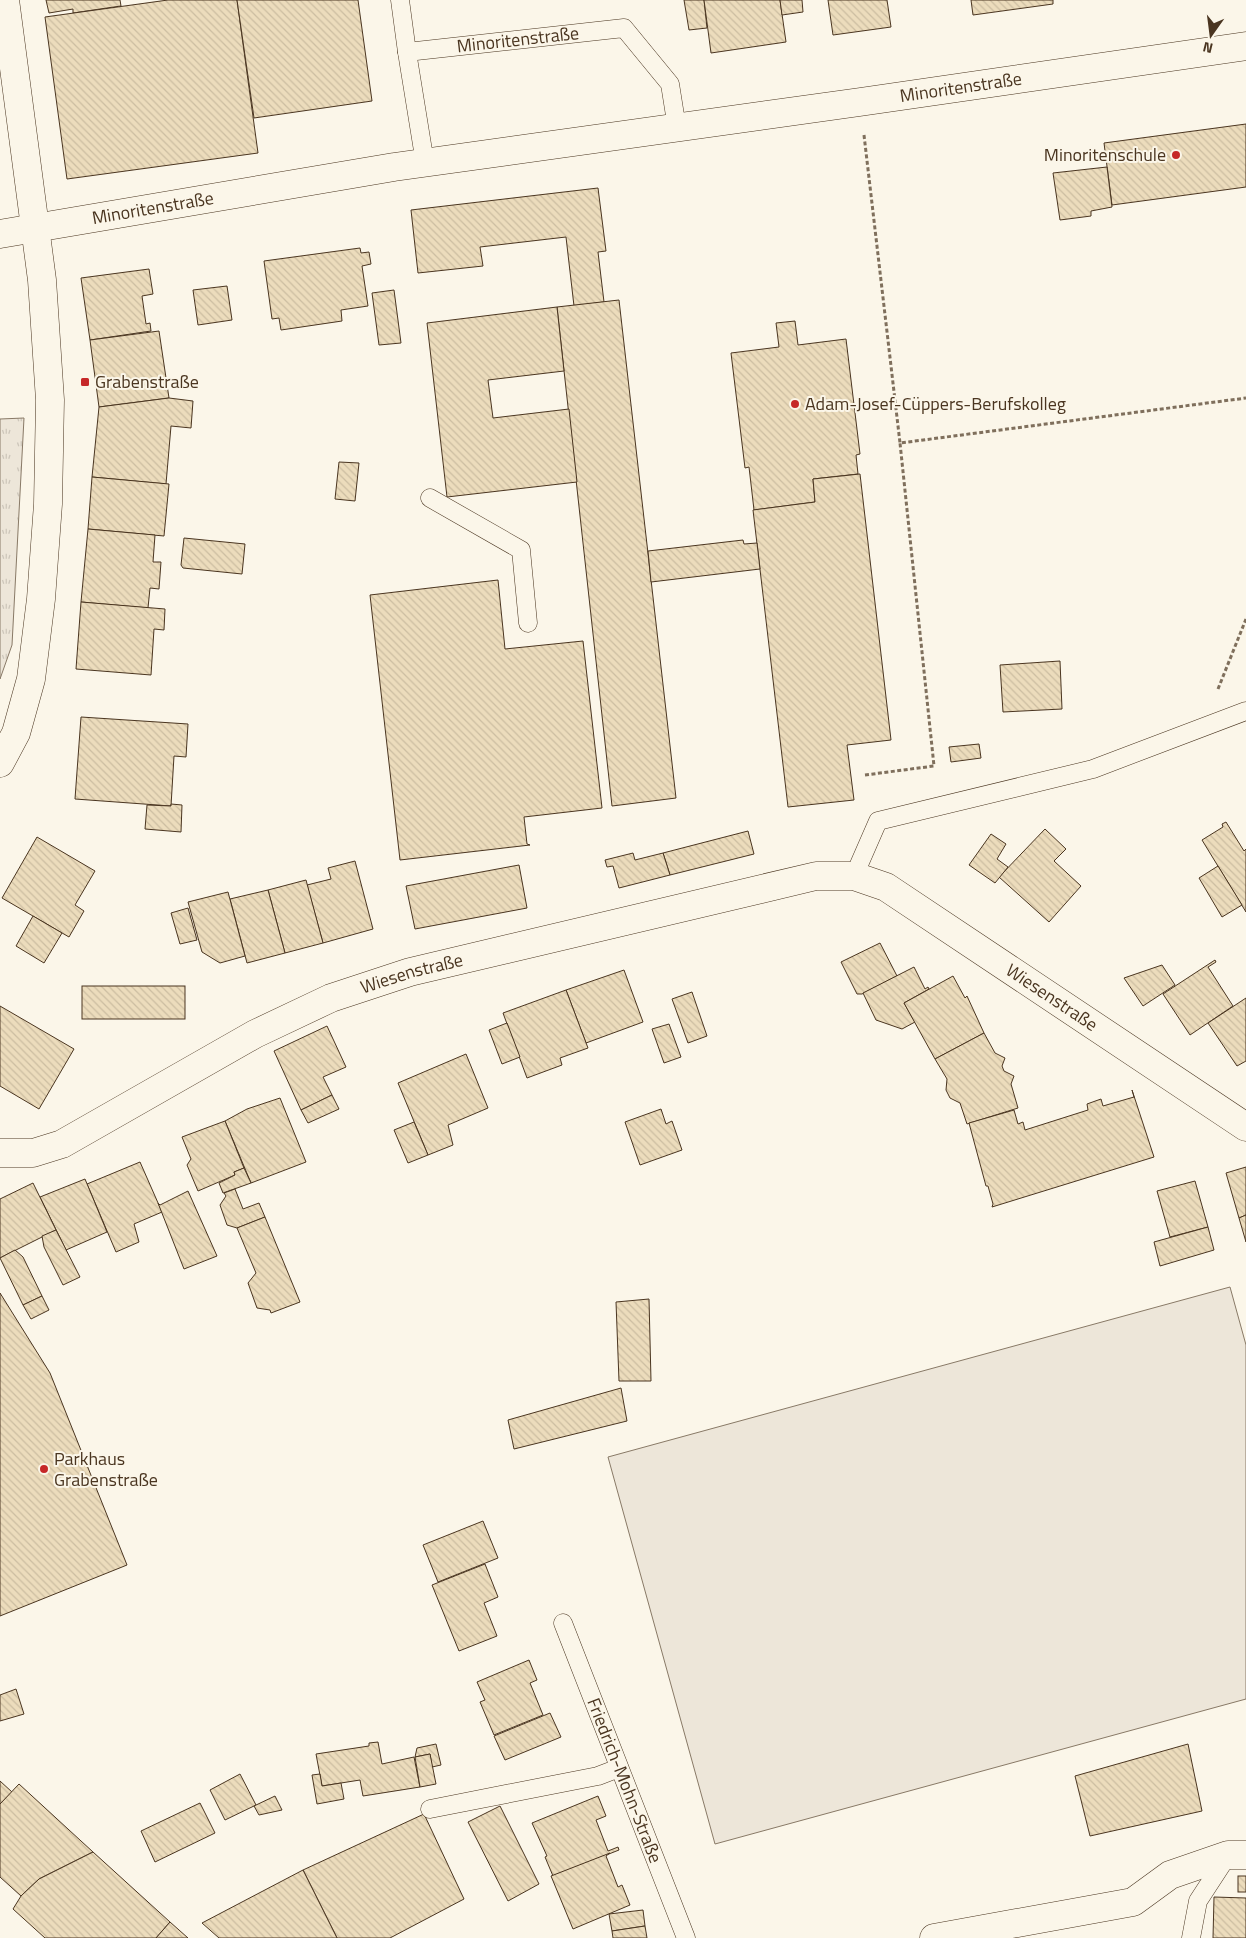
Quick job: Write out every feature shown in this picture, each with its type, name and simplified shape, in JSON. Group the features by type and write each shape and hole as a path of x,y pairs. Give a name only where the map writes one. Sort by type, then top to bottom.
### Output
{"street":[{"path":"0,763 16,732 31,679 42,598 48,504 50,400 42,280 5,0"},
{"name":"Minoritenstraße","path":"0,234 425,163 1246,46"},
{"name":"Wiesenstraße","path":"0,1153 33,1153 62,1144 255,1034 331,998 410,972 816,876 854,876 886,887 1246,1128"},
{"path":"934,1938 1133,1902 1170,1876 1237,1855"}],"lane":[{"path":"400,0 425,163"},
{"name":"Minoritenstraße","path":"407,52 624,28 670,84 677,128"},
{"path":"430,498 522,550 528,623"},
{"path":"854,876 878,820 1093,768 1246,710"},
{"name":"Friedrich-Mohn-Straße","path":"563,1623 686,1938"},
{"path":"430,1809 598,1776 619,1768"},
{"path":"1191,1938 1198,1901 1237,1855"}],"path":[{"path":"860,102 900,443 934,766 864,775"},
{"path":"900,443 1246,398"},
{"path":"1203,727 1246,619"}],"green space":[{"path":"24,418 12,645 0,679 0,419"},
{"path":"1230,1287 1246,1345 1246,1699 715,1844 608,1457"}],"building":[{"path":"46,0 120,0 121,6 73,13 73,9 49,13"},
{"path":"168,0 237,0 258,153 67,179 45,17"},
{"path":"237,0 358,0 372,101 254,118"},
{"path":"684,0 704,0 707,28 689,30"},
{"path":"704,0 780,0 786,42 711,53"},
{"path":"780,0 802,0 803,12 782,15"},
{"path":"828,0 887,0 891,27 833,35"},
{"path":"971,0 1053,0 1053,4 973,15"},
{"name":"Minoritenschule","path":"1246,124 1246,187 1112,205 1104,143"},
{"path":"1107,167 1112,207 1091,211 1091,216 1060,220 1053,173"},
{"path":"598,188 606,251 598,252 604,302 574,306 566,237 480,247 483,266 418,273 411,210"},
{"path":"360,248 361,253 369,252 371,264 362,266 368,306 341,310 342,321 281,330 279,318 272,319 264,261"},
{"path":"149,269 153,294 142,296 146,324 150,323 151,331 90,340 81,278"},
{"path":"227,286 232,320 198,325 193,290"},
{"path":"394,290 401,343 379,345 372,293"},
{"path":"619,300 676,798 612,806 557,307"},
{"path":"557,307 564,371 488,380 493,418 569,409 577,482 447,497 427,323"},
{"name":"Adam-Josef-Cüppers-Berufskolleg","path":"795,321 798,345 846,339 860,454 856,455 858,474 813,479 815,502 754,510 749,467 745,468 731,353 779,347 776,323"},
{"path":"159,331 169,398 99,407 90,340"},
{"path":"169,398 193,401 191,428 171,426 166,484 92,477 99,407"},
{"path":"339,462 359,463 355,501 335,499"},
{"path":"860,474 891,740 847,745 854,800 788,807 753,510 815,502 813,479"},
{"path":"92,477 169,484 164,536 88,529"},
{"path":"88,529 155,535 153,562 161,562 159,589 150,588 148,608 81,602"},
{"path":"184,538 245,544 242,574 183,568 181,565"},
{"path":"743,540 744,544 757,543 760,569 651,582 648,551"},
{"path":"498,580 505,649 583,641 602,808 524,817 527,844 530,845 400,860 370,595"},
{"path":"81,602 165,609 164,630 154,629 151,675 76,669"},
{"path":"1060,661 1062,709 1003,712 1000,665"},
{"path":"81,717 188,724 186,757 174,756 171,806 75,799"},
{"path":"979,744 981,758 951,762 949,747"},
{"path":"171,804 182,805 181,832 145,829 147,805 171,806"},
{"path":"1226,822 1244,851 1246,849 1246,912 1202,840 1223,827 1222,824"},
{"path":"1045,829 1066,849 1054,861 1081,886 1049,922 999,877"},
{"path":"748,831 754,854 670,875 663,853"},
{"path":"991,834 1006,844 997,859 1008,867 995,883 969,865"},
{"path":"37,837 95,871 75,905 84,911 69,937 2,898"},
{"path":"633,853 635,860 663,853 670,875 619,888 613,866 607,867 605,860"},
{"path":"355,861 373,929 323,943 307,885 331,879 328,868"},
{"path":"519,865 527,908 415,929 406,886"},
{"path":"1218,866 1242,905 1222,917 1199,878"},
{"path":"306,880 323,943 285,953 268,890"},
{"path":"268,890 285,953 247,963 230,899"},
{"path":"228,892 245,956 220,963 202,952 188,902"},
{"path":"188,908 197,940 180,944 171,913"},
{"path":"33,916 62,933 44,963 16,946"},
{"path":"880,943 897,976 862,994 857,994 841,962"},
{"path":"1215,960 1216,962 1208,967 1233,1006 1190,1035 1163,994"},
{"path":"1162,965 1175,985 1143,1006 1124,978"},
{"path":"914,967 925,989 928,987 929,989 904,1003 915,1022 902,1029 876,1020 863,993"},
{"path":"624,970 643,1022 586,1043 566,990"},
{"path":"953,976 965,998 967,996 984,1033 935,1059 904,1003"},
{"path":"82,986 185,986 185,1019 82,1019"},
{"path":"566,990 588,1048 560,1058 562,1065 527,1078 503,1013"},
{"path":"692,992 707,1036 688,1043 672,999"},
{"path":"1246,998 1246,1061 1237,1066 1208,1023"},
{"path":"0,1006 74,1049 39,1109 0,1086"},
{"path":"507,1023 520,1057 502,1064 489,1030"},
{"path":"669,1024 681,1057 664,1063 652,1029"},
{"path":"327,1026 346,1067 323,1077 332,1095 301,1110 274,1051"},
{"path":"984,1033 995,1053 1005,1058 1002,1066 1004,1071 1014,1076 1011,1084 1018,1108 967,1124 960,1103 950,1098 946,1090 947,1079 935,1059"},
{"path":"466,1054 488,1108 448,1125 453,1145 428,1155 398,1083"},
{"path":"1132,1090 1154,1157 992,1207 993,1204 988,1186 986,1186 969,1123 1014,1110 1018,1124 1023,1122 1025,1130 1088,1110 1087,1104 1101,1099 1103,1106 1134,1097"},
{"path":"332,1095 339,1109 308,1123 301,1110"},
{"path":"280,1098 306,1162 251,1183 225,1121 247,1109"},
{"path":"661,1109 666,1124 672,1121 682,1150 640,1165 625,1122"},
{"path":"225,1121 244,1168 234,1172 235,1175 198,1191 187,1165 191,1159 182,1137"},
{"path":"414,1122 428,1155 408,1163 394,1130"},
{"path":"140,1162 162,1212 134,1224 139,1242 116,1252 87,1184"},
{"path":"1246,1167 1246,1215 1239,1218 1226,1173"},
{"path":"244,1168 251,1183 223,1193 219,1183 235,1175 234,1172"},
{"path":"85,1179 107,1232 66,1250 40,1197"},
{"path":"1195,1181 1208,1227 1170,1237 1157,1191"},
{"path":"33,1183 56,1230 0,1258 0,1199"},
{"path":"235,1189 243,1209 259,1203 265,1217 237,1228 227,1225 220,1205 226,1196 224,1193"},
{"path":"188,1191 217,1256 184,1269 158,1203 160,1205"},
{"path":"1246,1215 1246,1242 1239,1218"},
{"path":"265,1217 300,1302 271,1313 270,1310 257,1308 248,1283 256,1273 237,1228"},
{"path":"1208,1227 1214,1250 1160,1266 1154,1242"},
{"path":"56,1230 80,1277 63,1285 44,1247 42,1236"},
{"path":"15,1250 23,1257 42,1296 23,1305 0,1258"},
{"name":"Parkhaus Grabenstraße","path":"0,1293 50,1373 127,1565 0,1616"},
{"path":"42,1296 49,1310 31,1319 23,1305"},
{"path":"649,1299 651,1381 619,1381 616,1302"},
{"path":"621,1388 627,1421 514,1449 508,1420"},
{"path":"483,1521 498,1558 438,1582 423,1545"},
{"path":"485,1564 498,1597 484,1603 497,1636 459,1651 432,1585"},
{"path":"529,1660 537,1680 530,1683 543,1715 494,1735 480,1702 485,1700 477,1682"},
{"path":"16,1689 24,1714 0,1721 0,1695"},
{"path":"550,1713 561,1737 505,1760 494,1736"},
{"path":"378,1742 382,1764 414,1757 420,1787 363,1796 360,1780 322,1786 316,1754 369,1746 369,1743"},
{"path":"436,1744 441,1765 432,1767 430,1754 415,1757 417,1748"},
{"path":"1188,1744 1202,1811 1090,1836 1075,1776"},
{"path":"430,1754 436,1784 420,1787 415,1757"},
{"path":"240,1774 256,1805 225,1820 210,1790"},
{"path":"320,1774 322,1786 341,1783 344,1799 317,1804 312,1775"},
{"path":"0,1781 12,1792 0,1804"},
{"path":"19,1784 93,1852 39,1879 21,1896 0,1877 0,1804"},
{"path":"275,1796 282,1810 259,1815 254,1806"},
{"path":"598,1796 606,1816 596,1820 608,1851 618,1847 619,1850 553,1876 545,1857 547,1856 532,1823"},
{"path":"200,1803 215,1833 155,1862 141,1831"},
{"path":"500,1806 539,1884 508,1901 468,1822"},
{"path":"424,1814 464,1899 390,1938 337,1938 303,1870"},
{"path":"93,1852 170,1922 156,1938 45,1938 13,1909 21,1896 39,1879"},
{"path":"610,1853 606,1856 618,1887 622,1885 630,1905 573,1929 551,1876"},
{"path":"303,1870 337,1938 219,1938 202,1923"},
{"path":"1238,1876 1246,1876 1246,1892 1238,1892"},
{"path":"1214,1897 1246,1898 1246,1938 1213,1938"},
{"path":"643,1910 645,1926 612,1931 609,1914"},
{"path":"170,1922 188,1938 156,1938"},
{"path":"645,1926 647,1938 613,1938 612,1931"}],"place":[{"name":"Minoritenschule","path":"1176,155"},
{"name":"Grabenstraße","path":"85,382"},
{"name":"Adam-Josef-Cüppers-Berufskolleg","path":"795,404"},
{"name":"Parkhaus Grabenstraße","path":"44,1469"}]}
